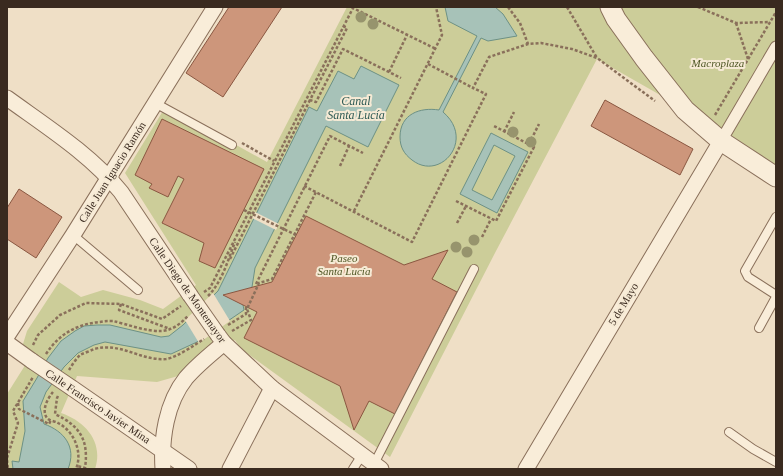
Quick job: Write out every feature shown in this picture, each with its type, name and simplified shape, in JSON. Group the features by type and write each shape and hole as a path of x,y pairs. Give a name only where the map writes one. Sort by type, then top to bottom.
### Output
{"street":[{"name":"Calle Juan Ignacio Ramón","path":"7,336 73,235 215,7"},
{"path":"610,7 616,19 644,58 685,110 714,135 776,177"},
{"path":"714,135 776,47"},
{"name":"Calle Diego de Montemayor","path":"7,98 90,159 109,177 121,192 221,339 272,388 372,462"},
{"name":"5 de Mayo","path":"526,469 714,135"},
{"path":"163,469 162,450 166,424 173,400 179,388 221,339"},
{"name":"Calle Francisco Javier Mina","path":"7,343 189,469"},
{"path":"230,469 272,388"}],"lane":[{"path":"155,103 232,145"},
{"path":"759,328 776,296 748,277 745,271 776,216"},
{"path":"73,235 138,290"},
{"path":"353,469 372,462 474,269"},
{"path":"729,432 753,449 776,462"}],"path":[{"path":"354,211 442,35 436,7"},
{"path":"508,7 520,23 528,44"},
{"path":"567,7 597,58"},
{"path":"698,7 736,23 770,22"},
{"path":"8,469 7,459 18,423 13,410 18,402 34,362 38,335 60,314 86,303 121,304 162,319 210,288 353,8 436,49"},
{"path":"714,135 748,59 776,12"},
{"path":"736,23 748,59"},
{"path":"194,298 214,290 347,28 343,26"},
{"path":"389,72 407,35"},
{"path":"473,88 489,58 528,44 541,43 572,50 597,58 659,104"},
{"path":"310,100 316,102 344,49 401,78"},
{"path":"304,186 412,242 486,94 428,64"},
{"path":"504,132 514,112"},
{"path":"529,144 539,124"},
{"path":"456,201 496,221 534,147 494,126"},
{"path":"248,307 304,186 330,136 363,153"},
{"path":"340,166 349,146"},
{"path":"256,287 259,283 272,279 317,192"},
{"path":"457,223 466,206"},
{"path":"244,210 296,236"},
{"path":"482,237 491,219"},
{"path":"224,270 239,230"},
{"path":"121,304 119,310 170,329"},
{"path":"34,362 64,333 75,327 90,323 110,321 162,332 179,325 189,315"},
{"path":"69,386 57,398 55,414 68,420 78,430 84,442 87,455 85,468 77,466"},
{"path":"18,402 19,409 48,424 51,420"}],"green space":[{"name":"Paseo Santa Lucía","path":"347,7 776,7 776,165 732,136 597,59 390,457 240,348 235,340 201,358 178,376 157,382 77,376 61,413 78,421 85,427 95,442 97,459 95,469 7,469 7,394 24,367 23,344 27,331 59,282 81,297 103,290 140,300 163,309 196,285 125,173 166,106 267,162"}],"water":[{"path":"445,7 495,7 503,14 517,36 488,41 481,38 443,112 452,123 456,134 455,145 450,155 443,162 433,166 423,165 412,160 403,150 400,137 403,123 412,114 418,111 432,109 439,110 477,36 448,21"},
{"name":"Canal Santa Lucía","path":"361,66 399,85 368,147 326,126 255,268 252,287 243,305 244,310 197,342 171,354 105,342 94,345 78,353 64,367 46,392 40,407 44,424 51,427 63,436 70,447 71,454 68,469 13,469 12,461 19,462 25,431 23,401 48,358 61,341 84,326 110,325 161,337 169,336 183,325 218,291 309,107 317,111 338,71 354,79"},
{"path":"491,133 528,152 497,213 460,194","holes":["494,145 515,156 492,200 472,190"]}],"pier":[{"path":"255,212 279,224 276,230 252,218"},
{"path":"213,293 230,321 199,343 185,320"}],"building":[{"path":"229,7 282,7 223,97 186,73"},
{"path":"605,100 693,149 680,175 591,126"},
{"path":"162,119 264,169 215,268 199,261 204,243 162,223 184,179 178,176 168,197 149,188 152,184 135,175"},
{"path":"19,189 62,217 36,258 7,239 7,208"},
{"path":"306,216 404,265 448,250 432,279 457,292 395,414 369,401 354,430 340,386 244,338 257,312 223,295 272,282"}],"park label":[{"name":"Macroplaza","path":"718,63"}]}
